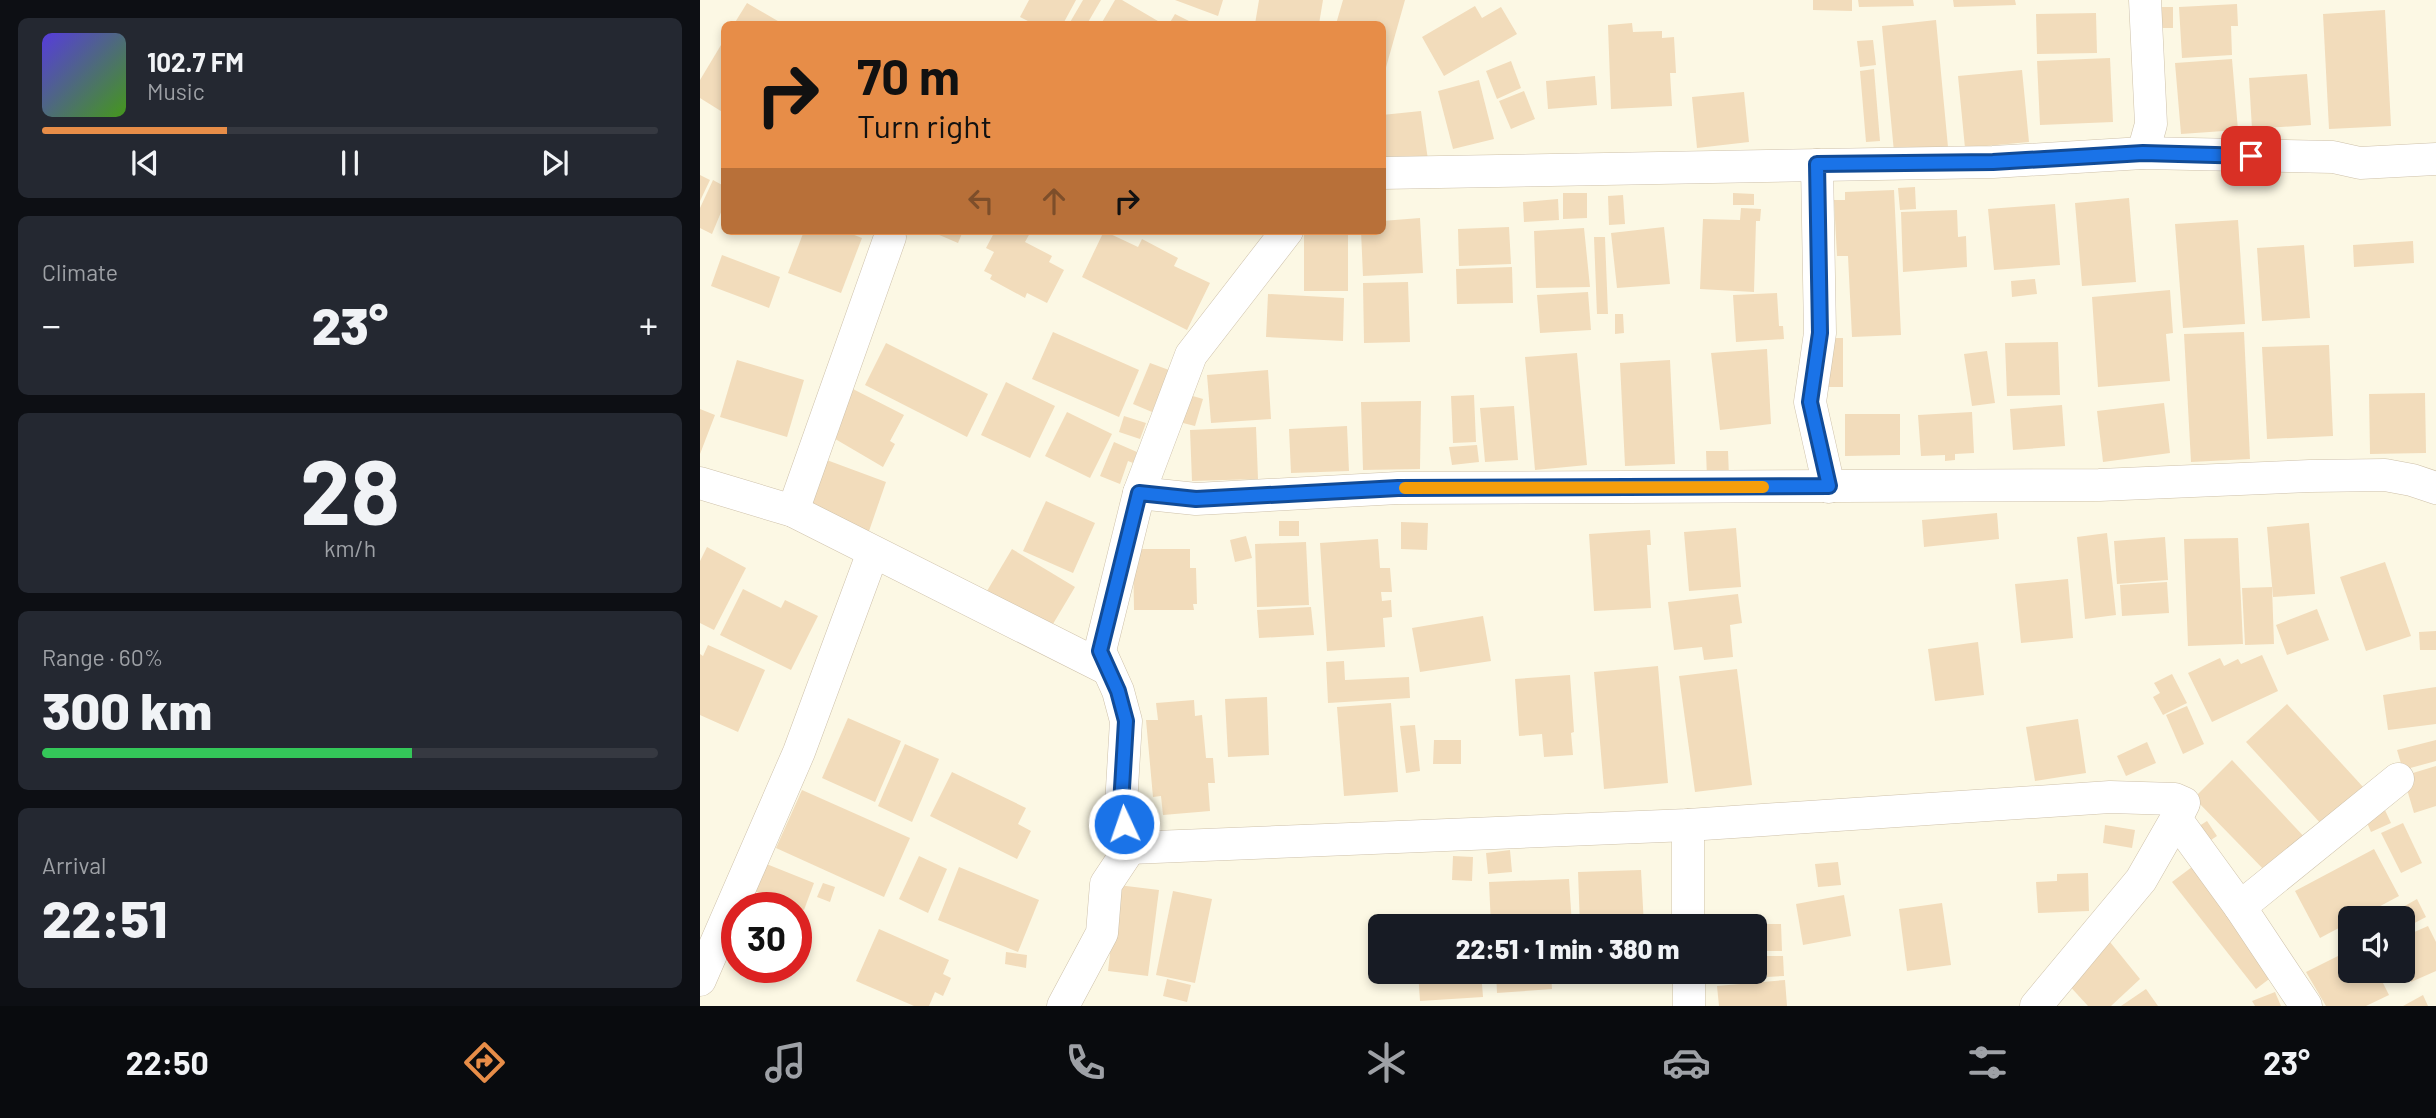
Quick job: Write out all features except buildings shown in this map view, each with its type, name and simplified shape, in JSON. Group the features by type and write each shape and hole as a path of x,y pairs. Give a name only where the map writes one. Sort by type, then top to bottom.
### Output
{"street":[{"path":"2143,153 2151,124 2146,0"},
{"path":"1386,173 1993,162 2143,153 2333,157 2361,163 2436,159"},
{"path":"1817,164 1820,333 1810,402 1829,486"},
{"path":"1063,1006 1102,933 1106,884 1130,848 1121,805 1126,721 1118,691 1100,651 1139,493 1191,355 1284,235"},
{"path":"793,511 890,237"},
{"path":"1139,493 1196,499 1398,488 2099,485 2385,475 2436,488"},
{"path":"700,483 793,511 1107,669"},
{"path":"700,980 799,751 873,552"},
{"path":"2240,907 2398,779"},
{"path":"1130,848 1688,825 2110,797 2175,799 2184,803 2141,880 2036,1006"},
{"path":"2176,819 2240,907 2306,1006"},
{"path":"1688,825 1688,914"},
{"path":"1689,984 1689,1006"}],"slow traffic":[{"path":"1405,488 1763,487"}],"route":[{"path":"1124,824 1121,805 1126,721 1118,691 1100,651 1139,493 1196,499 1398,488 1829,486 1810,402 1820,333 1817,164 1993,162 2143,153 2251,156"}]}
